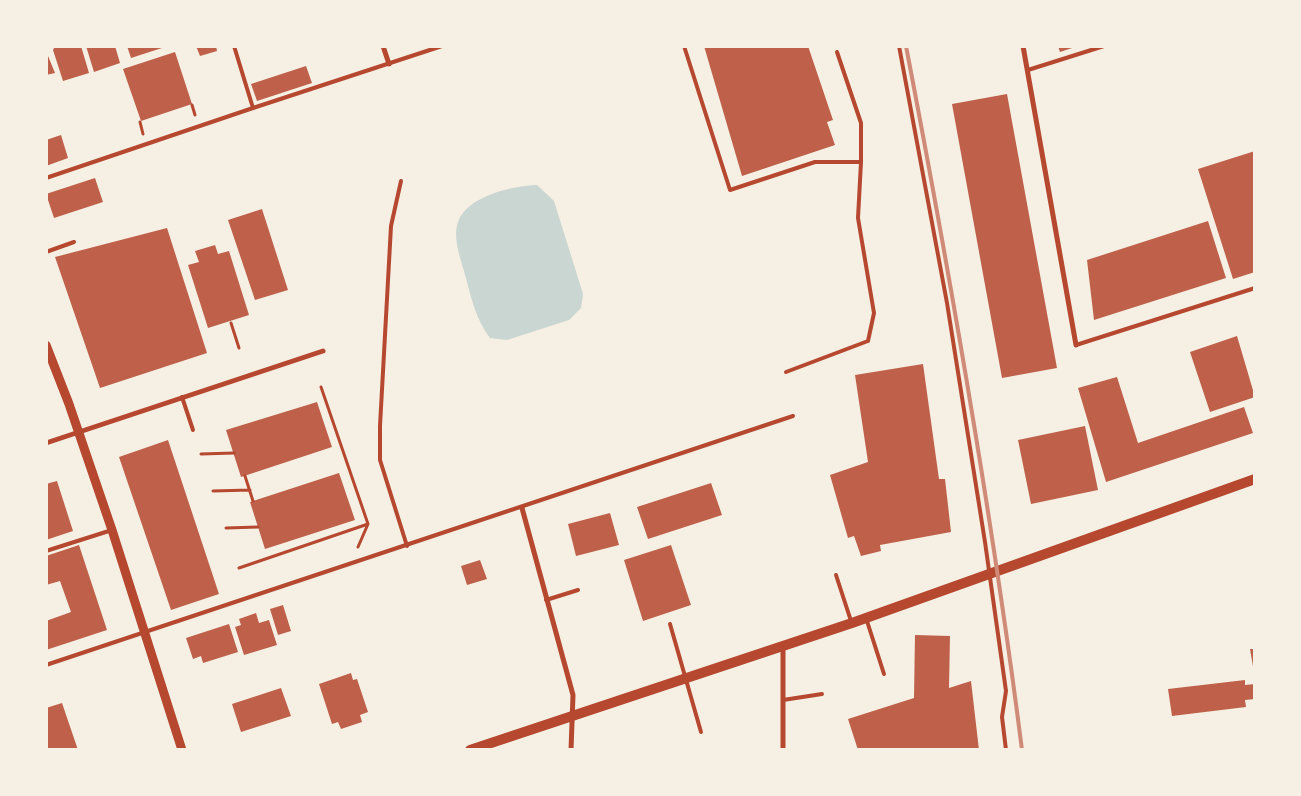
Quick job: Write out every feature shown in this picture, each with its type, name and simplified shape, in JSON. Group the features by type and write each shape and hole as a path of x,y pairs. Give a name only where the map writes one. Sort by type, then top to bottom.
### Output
{"main road":[{"path":"470,750 852,623 1255,479"}],"street":[{"path":"383,46 389,64"},
{"path":"1023,46 1076,345"},
{"path":"46,345 49,362 79,432 112,530 143,633 182,750"},
{"path":"46,443 322,351"},
{"path":"522,508 573,695 571,750"},
{"path":"783,646 783,750"}],"lane":[{"path":"234,46 254,108"},
{"path":"46,178 442,46"},
{"path":"684,46 730,190 815,162 861,162"},
{"path":"899,46 947,303 995,612 1006,691 1002,717 1006,750"},
{"path":"1028,70 1104,46"},
{"path":"786,372 868,341 874,313 858,218 861,122 837,52"},
{"path":"401,180 391,226 380,460 407,546"},
{"path":"46,252 74,242"},
{"path":"1076,345 1255,288"},
{"path":"182,398 193,430"},
{"path":"46,665 794,416"},
{"path":"46,551 112,530"},
{"path":"836,575 852,623"},
{"path":"546,600 578,590"},
{"path":"866,618 884,674"},
{"path":"670,624 701,732"},
{"path":"783,700 822,694"}],"path":[{"path":"231,323 239,348"},
{"path":"321,387 368,524 352,564"},
{"path":"201,454 234,453"},
{"path":"245,476 253,501"},
{"path":"213,491 250,490"},
{"path":"239,568 368,524"},
{"path":"226,528 258,527"}],"shaded area":[{"path":"537,185 554,201 583,294 581,308 569,320 507,340 490,338 475,310 460,258 456,236 458,222 463,213 480,199 503,190"}],"building":[{"path":"55,46 81,46 89,73 63,81 53,50"},
{"path":"86,46 115,46 120,63 94,72"},
{"path":"127,46 165,46 165,47 131,58"},
{"path":"196,46 216,46 217,51 200,56"},
{"path":"704,46 808,46 833,120 827,122 835,145 742,176"},
{"path":"1058,46 1075,46 1075,47 1060,52"},
{"path":"46,51 55,73 46,75"},
{"path":"175,52 192,104 141,121 123,69"},
{"path":"306,66 312,83 257,101 251,84"},
{"path":"1007,94 1057,368 1002,378 952,104"},
{"path":"61,135 68,158 46,166 46,140"},
{"path":"1255,151 1255,272 1233,279 1198,169"},
{"path":"95,178 103,202 54,218 46,194"},
{"path":"262,209 288,290 255,300 228,220"},
{"path":"1208,221 1226,278 1094,320 1087,260"},
{"path":"167,228 207,353 100,388 55,257"},
{"path":"215,245 218,254 229,251 249,315 208,328 188,265 199,262 195,251"},
{"path":"1237,336 1255,397 1210,412 1190,352"},
{"path":"923,364 939,479 945,479 951,532 880,545 881,551 861,556 854,536 848,538 830,475 868,462 855,375"},
{"path":"1117,377 1138,443 1244,407 1253,433 1106,482 1078,388"},
{"path":"317,402 332,447 241,477 226,430"},
{"path":"1085,426 1098,490 1031,504 1018,440"},
{"path":"168,440 219,594 171,610 119,457"},
{"path":"339,473 355,520 265,549 250,502"},
{"path":"57,481 73,531 46,540 46,484"},
{"path":"711,483 722,515 648,539 637,507"},
{"path":"610,513 619,545 576,556 568,524"},
{"path":"79,545 107,630 46,650 46,621 71,612 60,581 46,585 46,556"},
{"path":"671,545 691,605 643,621 624,560"},
{"path":"480,560 487,579 467,585 461,566"},
{"path":"283,605 291,631 278,635 270,609"},
{"path":"256,613 259,623 269,620 277,645 244,655 235,627 241,625 239,619"},
{"path":"229,624 238,652 203,663 201,656 193,659 186,638"},
{"path":"915,635 950,636 949,688 971,681 979,750 858,750 848,719 914,698"},
{"path":"1250,649 1255,649 1255,672 1254,672"},
{"path":"351,673 353,680 357,679 368,712 360,715 362,722 341,729 338,722 332,724 319,684"},
{"path":"1245,680 1245,685 1255,684 1255,699 1245,700 1246,707 1172,716 1168,689"},
{"path":"281,688 291,716 241,732 232,704"},
{"path":"62,703 78,750 46,750 46,708"}],"railway":[{"path":"906,46 970,397 998,573 1022,750"}]}
